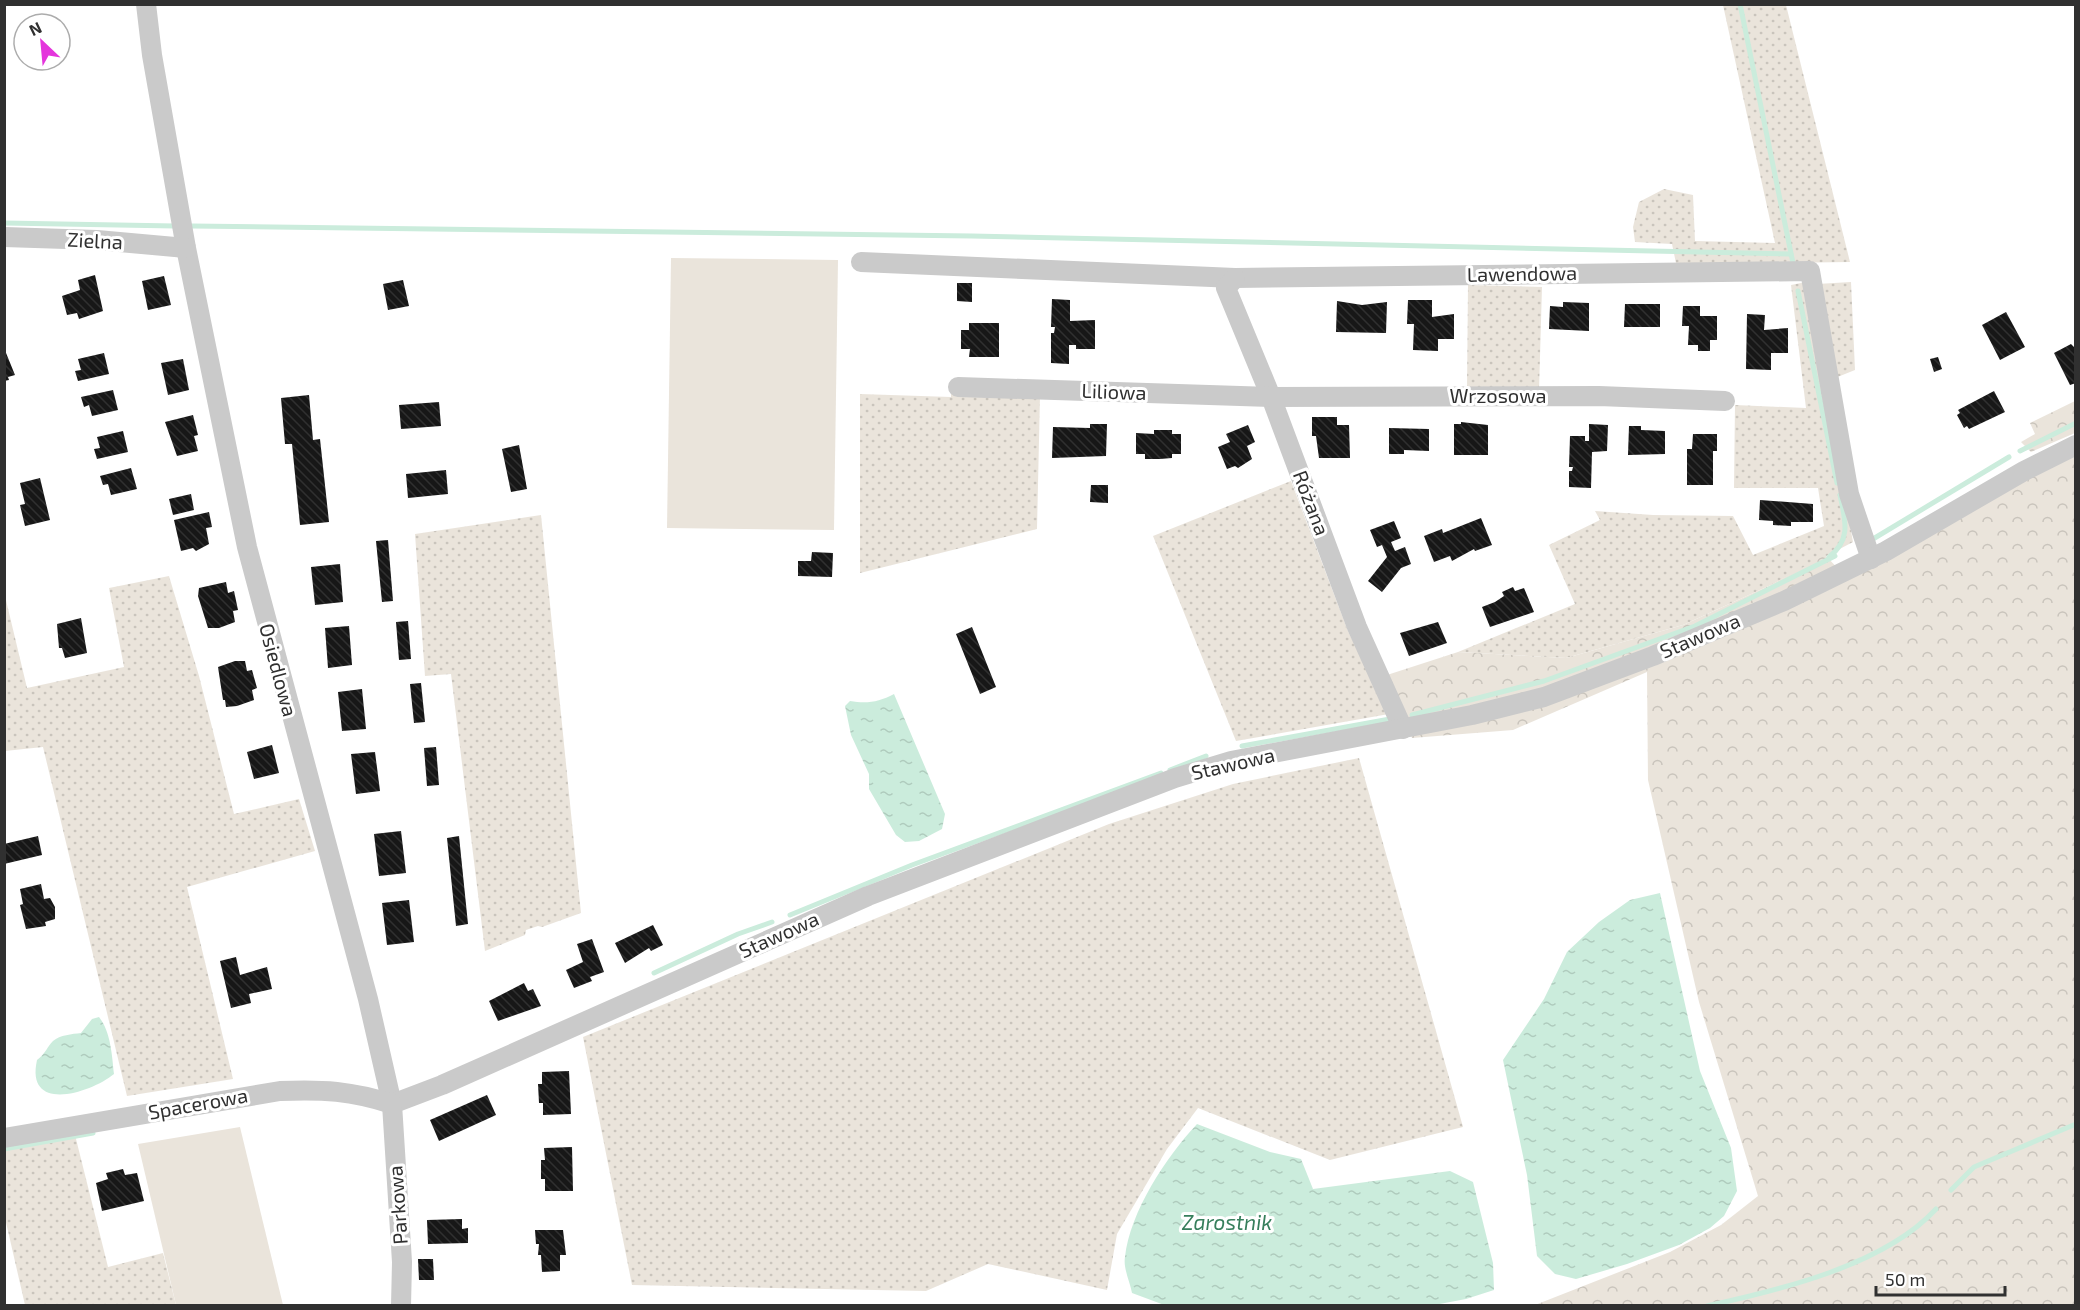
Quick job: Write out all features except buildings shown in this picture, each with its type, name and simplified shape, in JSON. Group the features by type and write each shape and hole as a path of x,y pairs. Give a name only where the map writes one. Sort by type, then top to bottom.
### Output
{"street":[{"name":"Osiedlowa","path":"146,4 152,55 185,240 247,547 368,999 392,1104"},
{"name":"Zielna","path":"4,237 185,240"},
{"name":"Lawendowa","path":"861,262 1235,278 1810,271 1849,494 1871,559"},
{"name":"Różana","path":"1235,278 1226,288 1271,397 1357,627 1403,729"},
{"name":"Liliowa","path":"958,387 1271,397"},
{"name":"Wrzosowa","path":"1271,397 1599,396 1725,401"},
{"name":"Stawowa","path":"392,1104 442,1085 868,896 1175,778 1231,761 1403,729 1544,697 1675,647 1784,601 1871,559 2029,468 2076,445"},
{"name":"Spacerowa","path":"4,1138 280,1091 326,1089 360,1094 392,1104"},
{"name":"Parkowa","path":"392,1104 402,1262 401,1305"}],"green space":[{"path":"1723,5 1786,5 1850,262 1704,264 1677,268 1672,244 1635,242 1633,227 1639,202 1664,189 1693,195 1695,241 1775,243"},
{"path":"671,258 838,260 834,530 667,528"},
{"path":"1806,282 1853,542 1771,585 1683,625 1566,658 1458,652 1575,604 1549,545 1600,520 1595,511 1653,515 1733,516 1753,555 1824,526 1818,488 1734,488 1735,405 1806,408 1791,285"},
{"path":"1851,282 1855,370 1835,378 1817,284"},
{"path":"1468,285 1542,287 1539,391 1467,390"},
{"path":"951,393 1040,396 1037,529 860,573 860,394 951,397"},
{"path":"2075,401 2075,433 2031,452 2021,442 2035,434 2030,423"},
{"path":"2075,454 2075,1305 1535,1305 1670,1252 1721,1225 1758,1196 1699,1002 1648,780 1647,672 1513,730 1412,738 1387,675 1458,652 1566,658 1683,625 1771,585 1825,555 1847,578 2032,475"},
{"path":"1291,481 1348,631 1389,714 1236,741 1153,536"},
{"path":"541,515 581,913 542,927 526,930 525,935 485,951 451,674 425,676 415,534"},
{"path":"169,576 199,676 234,814 299,799 315,851 187,887 233,1079 127,1096 43,747 5,751 5,596 27,688 124,667 109,588"},
{"path":"1359,758 1463,1127 1330,1160 1198,1108 1167,1149 1117,1234 1107,1290 988,1264 926,1291 632,1285 583,1037 1109,824 1233,784"},
{"path":"240,1127 283,1305 176,1305 138,1144"},
{"path":"79,1130 76,1139 108,1267 163,1253 176,1305 25,1305 5,1218 4,1144"}],"water":[{"path":"894,694 945,814 942,829 919,841 905,842 896,835 869,789 869,774 851,735 845,706 850,701 873,702"},
{"path":"1660,893 1700,1071 1731,1148 1737,1191 1724,1216 1710,1228 1679,1245 1576,1279 1555,1274 1537,1256 1527,1175 1503,1060 1544,999 1567,952 1599,922 1630,900"},
{"path":"99,1017 112,1052 114,1074 104,1081 76,1092 50,1093 41,1088 36,1077 37,1060 56,1039 81,1033 92,1019"},
{"name":"Zarostnik","path":"1197,1124 1270,1152 1301,1159 1313,1189 1450,1171 1473,1182 1493,1263 1494,1290 1466,1299 1429,1306 1167,1306 1132,1293 1125,1261 1134,1222 1151,1186 1173,1152"}],"waterway":[{"path":"1740,4 1794,268"},
{"path":"4,223 175,226"},
{"path":"192,226 972,236 1791,254"},
{"path":"1798,291 1837,483"},
{"path":"2020,451 2076,423"},
{"path":"1873,539 2009,457"},
{"path":"1829,557 1844,536 1845,521 1840,495"},
{"path":"1412,715 1544,681 1695,626 1835,556"},
{"path":"1242,746 1390,719"},
{"path":"1170,770 1206,756"},
{"path":"790,915 912,865 1161,773"},
{"path":"654,973 738,934 772,922"},
{"path":"1951,1190 1974,1167 2076,1124"},
{"path":"4,1149 93,1133"},
{"path":"1707,1306 1798,1283 1860,1260 1889,1246 1915,1229 1936,1209"}]}
